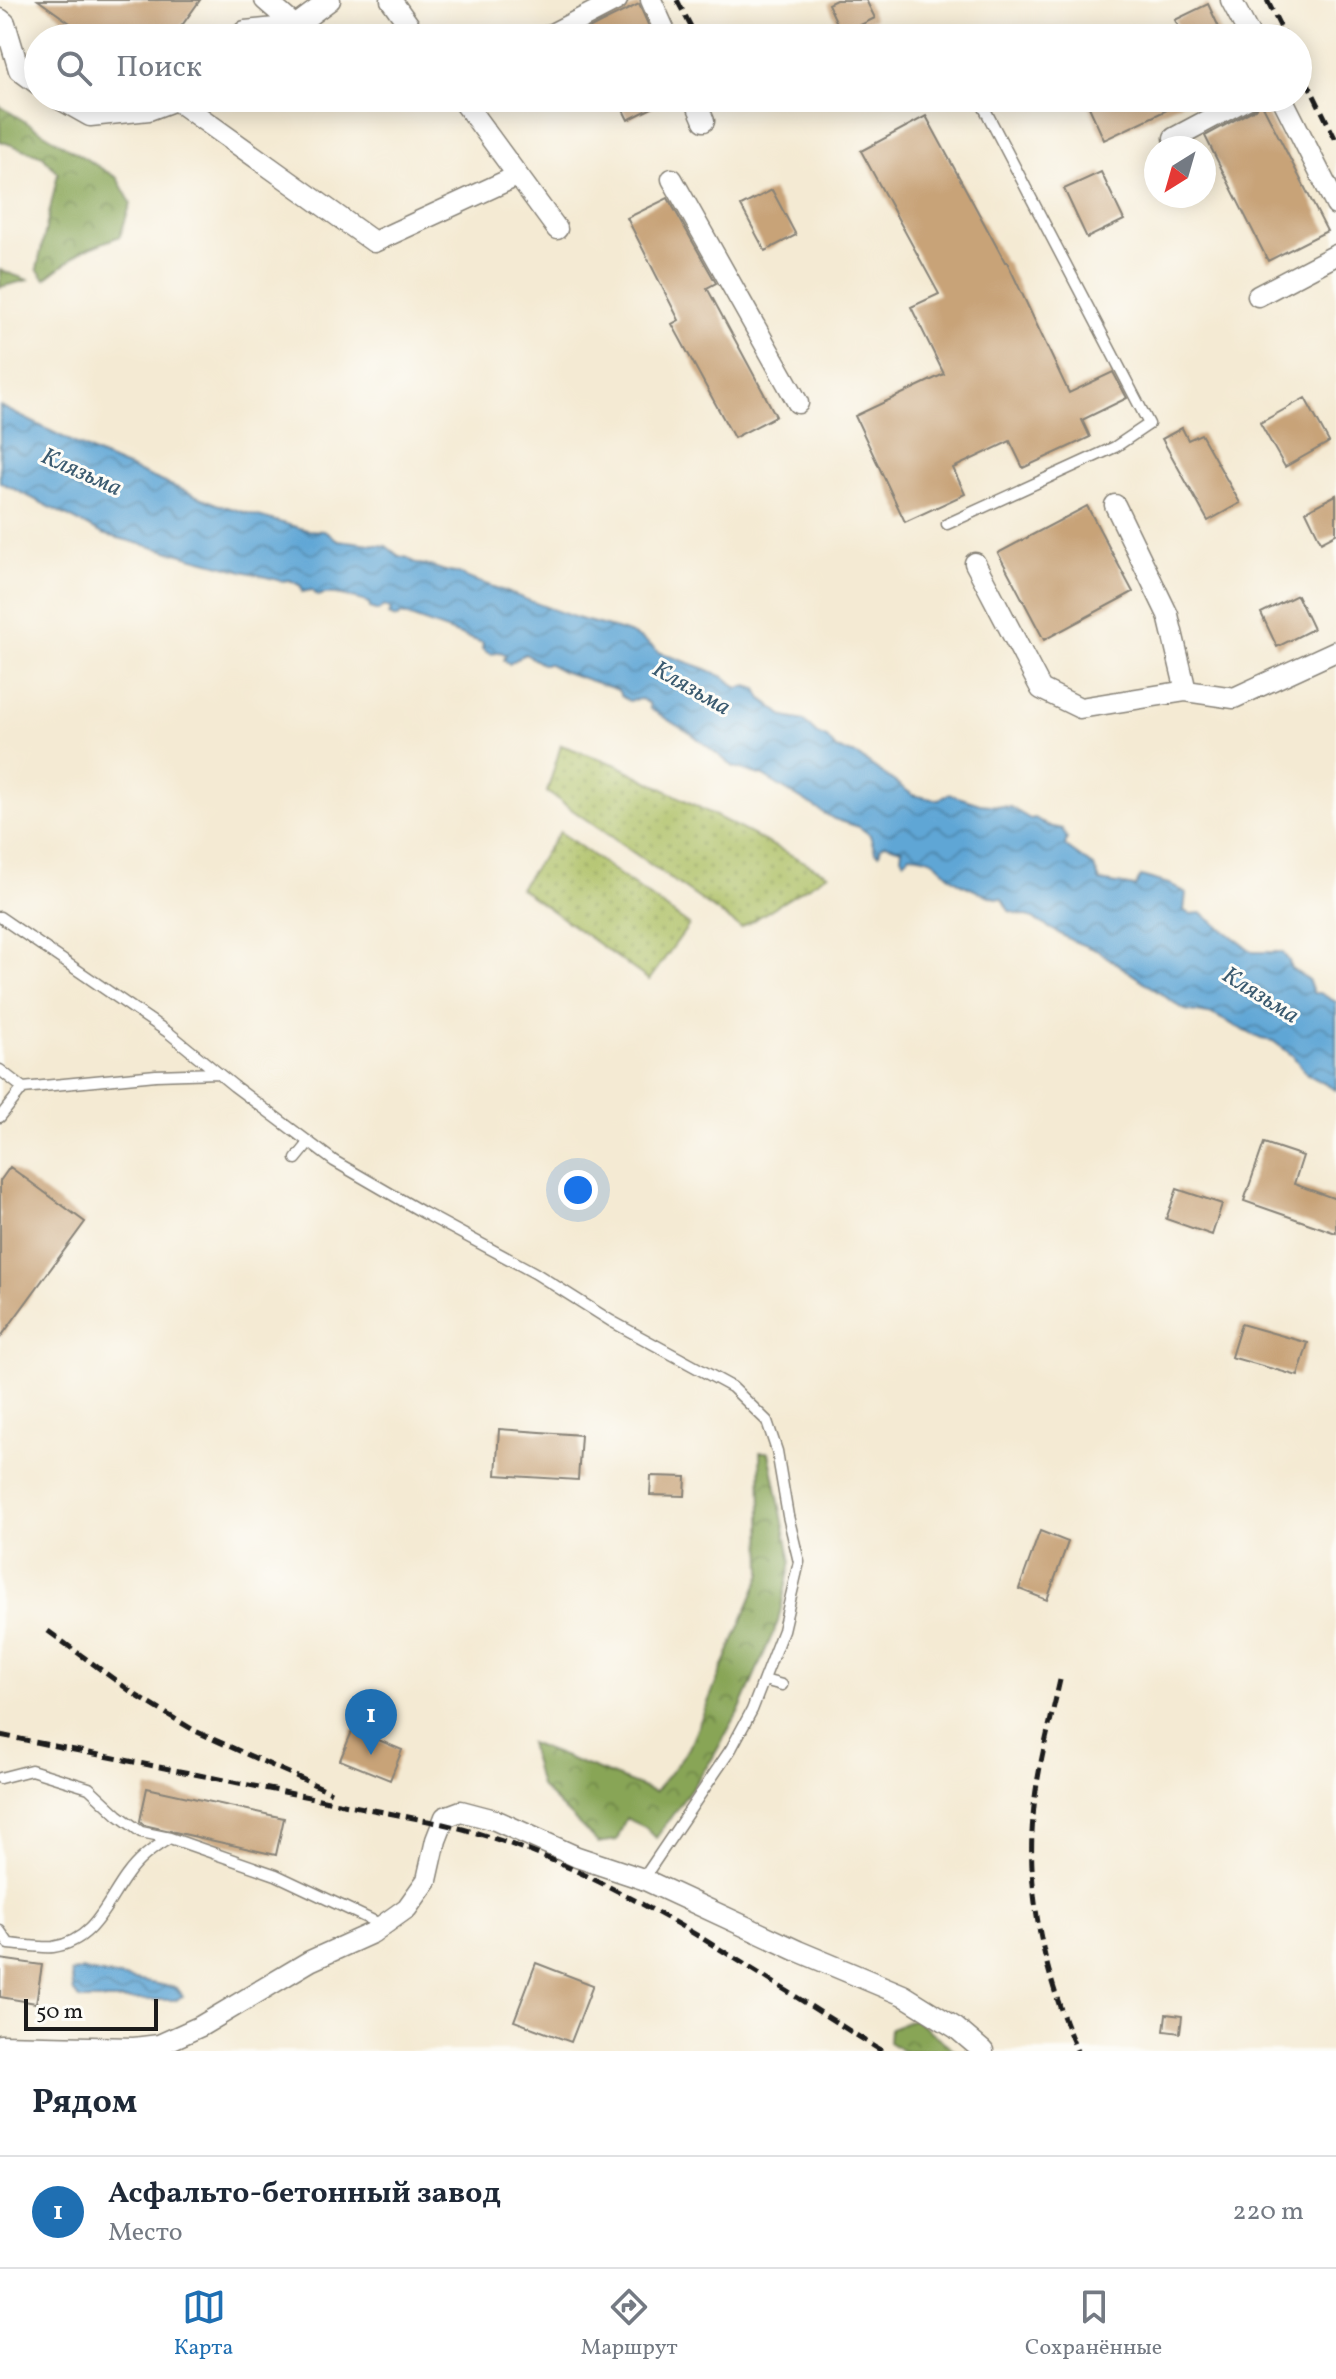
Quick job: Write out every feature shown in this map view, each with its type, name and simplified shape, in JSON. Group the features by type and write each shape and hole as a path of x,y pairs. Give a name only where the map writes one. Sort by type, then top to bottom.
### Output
{"street":[{"path":"265,0 293,24"},
{"path":"298,24 330,0"},
{"path":"391,0 408,24"},
{"path":"571,24 617,0"},
{"path":"651,0 662,24"},
{"path":"1231,0 1244,24"},
{"path":"0,19 5,23 19,70 24,74"},
{"path":"83,112 90,116 129,112"},
{"path":"195,112 374,242 517,176"},
{"path":"471,112 557,229"},
{"path":"700,112 704,121"},
{"path":"1178,136 1223,112"},
{"path":"1289,112 1336,205"},
{"path":"672,179 798,403"},
{"path":"1258,296 1336,255"},
{"path":"1115,505 1168,615 1186,691"},
{"path":"975,563 1041,689 1080,708 1186,691 1234,698 1336,651"},
{"path":"0,2045 134,2048 159,2045 201,2026 310,1961 372,1933 407,1908 427,1880 445,1817 461,1811 495,1820 577,1857 643,1879 798,1951 903,1995 956,2028 983,2051"}],"lane":[{"path":"947,524 1115,447 1149,424 986,112"},
{"path":"0,917 169,1033 334,1161 732,1387 767,1421 777,1451 799,1562 783,1630 752,1710 731,1749 643,1879"},
{"path":"0,1070 23,1088 156,1075 217,1073"},
{"path":"0,1117 23,1088"},
{"path":"296,1159 309,1143"},
{"path":"764,1680 782,1685"},
{"path":"1,1776 31,1770 89,1788 141,1832 170,1838 276,1875 382,1926"},
{"path":"0,1931 9,1944 55,1947 80,1937 103,1916 127,1874 148,1852 170,1838"}],"green space":[{"path":"0,106 117,178 131,203 120,236 82,251 45,279 37,269 58,173 43,156 0,141"},
{"path":"0,270 28,280 0,287"},
{"path":"561,745 617,765 828,874 741,928 547,792"},
{"path":"560,832 689,925 649,980 520,888"},
{"path":"760,1452 769,1452 791,1562 778,1622 740,1709 712,1759 656,1838 645,1827 626,1818 617,1840 598,1843 540,1786 529,1743 655,1792 689,1748 762,1573"},
{"path":"914,2019 956,2051 903,2051 889,2042 890,2028"}],"water":[{"name":"Клязьма","path":"0,406 101,456 216,504 307,530 324,531 338,540 386,546 416,564 459,573 566,614 631,634 658,652 726,678 737,688 747,686 757,689 762,699 785,717 804,721 836,749 857,755 913,795 937,800 949,794 980,804 1010,807 1030,819 1035,818 1048,826 1062,829 1067,838 1065,846 1094,867 1100,881 1135,887 1141,876 1172,885 1186,893 1184,911 1201,913 1253,952 1282,952 1291,969 1308,979 1313,993 1320,993 1336,1002 1336,1090 1307,1074 1292,1055 1273,1041 1261,1039 1214,1015 1185,1010 1098,951 1030,917 1009,911 1002,899 964,885 936,862 910,855 904,861 902,849 885,844 881,846 879,854 875,852 870,835 859,827 834,819 763,776 734,767 693,735 650,709 649,703 641,699 629,701 618,690 542,664 525,654 509,664 504,660 506,655 501,652 490,654 482,649 483,643 402,614 396,618 389,615 391,610 384,606 378,611 370,608 369,603 349,597 336,594 317,596 312,590 302,592 301,586 290,580 281,581 103,534 0,482"},
{"path":"82,1970 177,1988 183,1996 175,2000 81,2000 74,1993 71,1973"}],"building":[{"path":"38,0 200,0 183,24 71,24"},
{"path":"836,0 866,0 875,18 863,24 837,24 828,4"},
{"path":"639,4 648,24 598,24"},
{"path":"1208,4 1217,24 1177,24 1175,20"},
{"path":"624,112 644,112 628,120"},
{"path":"1091,112 1163,112 1104,140"},
{"path":"1249,112 1266,112 1327,231 1268,261 1216,158 1216,136 1205,136"},
{"path":"926,116 1007,262 1069,393 1113,372 1127,398 1082,420 1090,437 1023,468 1010,441 953,468 965,494 905,522 855,416 944,374 911,307 939,294 861,151"},
{"path":"1101,172 1124,220 1087,238 1064,189"},
{"path":"772,190 796,235 765,251 741,206"},
{"path":"668,198 716,283 707,288 776,416 734,438 672,324 679,320 627,218"},
{"path":"1305,398 1329,442 1285,467 1260,423"},
{"path":"1182,428 1188,440 1201,434 1240,503 1208,521 1162,439"},
{"path":"1336,495 1336,534 1321,542 1306,511"},
{"path":"1087,506 1133,592 1044,640 998,553"},
{"path":"1297,595 1313,629 1277,647 1261,613"},
{"path":"1264,1143 1303,1156 1294,1184 1336,1199 1336,1233 1244,1201"},
{"path":"10,1167 85,1222 0,1338 0,1181"},
{"path":"1177,1189 1222,1204 1212,1235 1166,1219"},
{"path":"1241,1324 1308,1343 1298,1376 1231,1357"},
{"path":"499,1429 581,1435 578,1480 496,1475"},
{"path":"651,1476 686,1477 685,1496 650,1495"},
{"path":"1040,1531 1068,1542 1047,1600 1019,1589"},
{"path":"353,1729 402,1750 390,1780 340,1760"},
{"path":"147,1788 284,1818 276,1855 144,1825 140,1821"},
{"path":"0,1959 42,1965 36,2003 0,1997"},
{"path":"536,1963 593,1985 571,2042 514,2021"},
{"path":"1166,2014 1182,2016 1180,2033 1164,2031"}],"railway":[{"path":"677,0 690,24"},
{"path":"1267,0 1279,24"},
{"path":"1312,91 1336,140"},
{"path":"48,1631 137,1696 195,1731 331,1792"},
{"path":"1060,1680 1037,1783 1033,1878 1048,1966 1077,2051"},
{"path":"0,1735 443,1824 502,1841 559,1863 670,1920 882,2051"}],"place":[{"name":"Асфальто-бетонный завод","path":"371,1755"}]}
